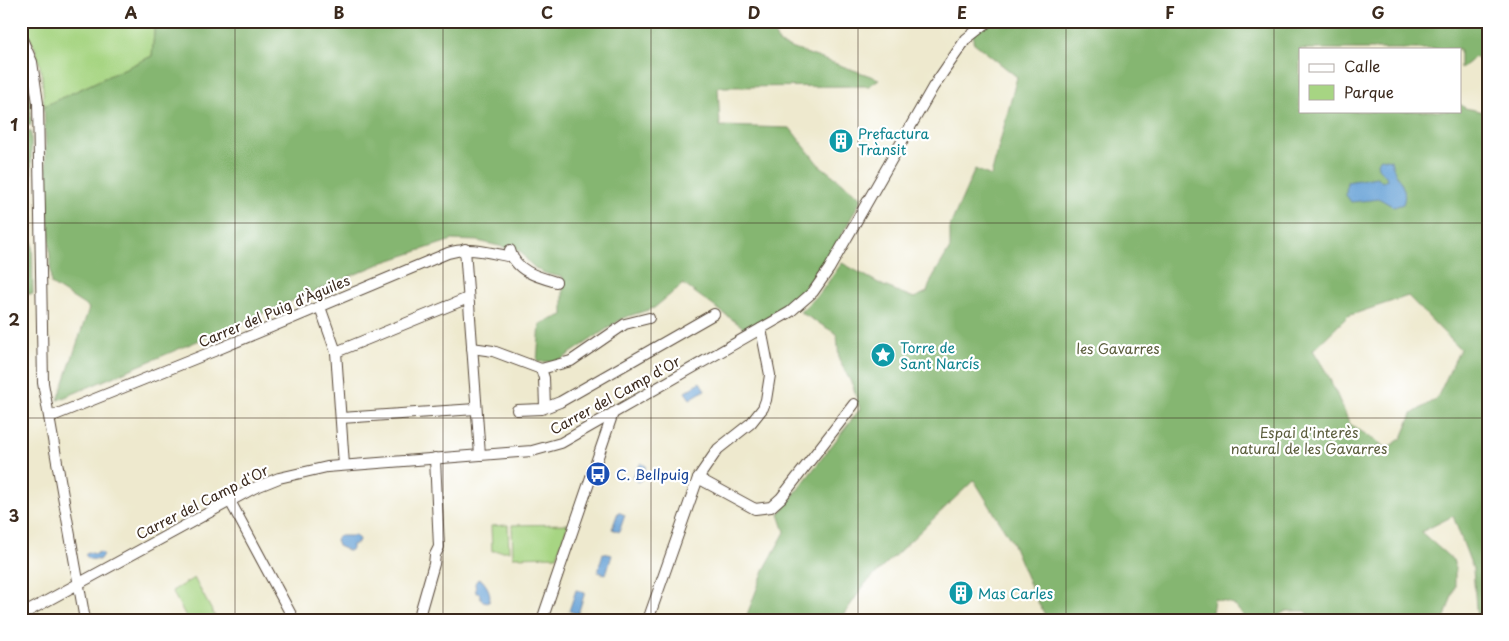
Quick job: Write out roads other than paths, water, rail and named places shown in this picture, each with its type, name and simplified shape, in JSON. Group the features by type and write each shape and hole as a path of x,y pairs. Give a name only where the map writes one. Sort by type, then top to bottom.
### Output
{"street":[{"name":"Carrer del Camp d'Or","path":"21,615 230,501 279,478 344,465 540,450 575,436 790,312 803,301 829,270 933,87 966,39 989,21"},
{"path":"21,37 32,62 38,103 43,375 85,620"},
{"path":"465,249 480,455"},
{"name":"Carrer del Puig d'Àguiles","path":"50,417 448,253 465,249 511,253 516,263 525,270 556,282"},
{"path":"336,352 468,298"},
{"path":"320,307 336,352 344,465"},
{"path":"517,410 542,410 569,397 714,314"},
{"path":"472,348 493,351 541,369 570,361 625,324 649,318"},
{"path":"648,620 698,478 718,449 751,423 763,408 769,392 770,375 761,329"},
{"path":"541,369 544,378 545,407"},
{"path":"698,478 755,508 771,507 854,404"},
{"path":"341,418 476,408"},
{"path":"542,620 613,413"},
{"path":"418,620 435,555 439,547 440,534 435,458"},
{"path":"230,501 294,620"}],"water":[{"path":"1381,158 1391,160 1392,166 1403,187 1405,198 1403,204 1394,207 1380,199 1351,202 1346,195 1347,182 1377,177 1382,182 1387,180 1386,176 1378,168 1377,162"},
{"path":"700,382 705,390 690,399 685,392"},
{"path":"641,463 646,466 641,480 637,482 632,477"},
{"path":"618,512 625,515 619,532 612,529"},
{"path":"338,536 355,536 359,539 358,543 352,545 352,549 349,551 338,546 336,540"},
{"path":"88,552 95,554 100,552 103,555 99,560 89,559 85,555"},
{"path":"603,553 612,555 606,574 598,572"},
{"path":"478,579 482,580 486,585 490,596 489,602 482,601 479,593 476,593 475,583"},
{"path":"576,590 585,592 578,614 569,611"}],"place":[{"name":"Prefactura Trànsit","path":"841,141"},
{"name":"Torre de Sant Narcís","path":"883,355"},
{"name":"C. Bellpuig","path":"598,474"},
{"name":"Mas Carles","path":"961,593"}],"park label":[{"name":"les Gavarres","path":"1118,348"},
{"name":"Espai d'interès natural de les Gavarres","path":"1309,440"}]}
